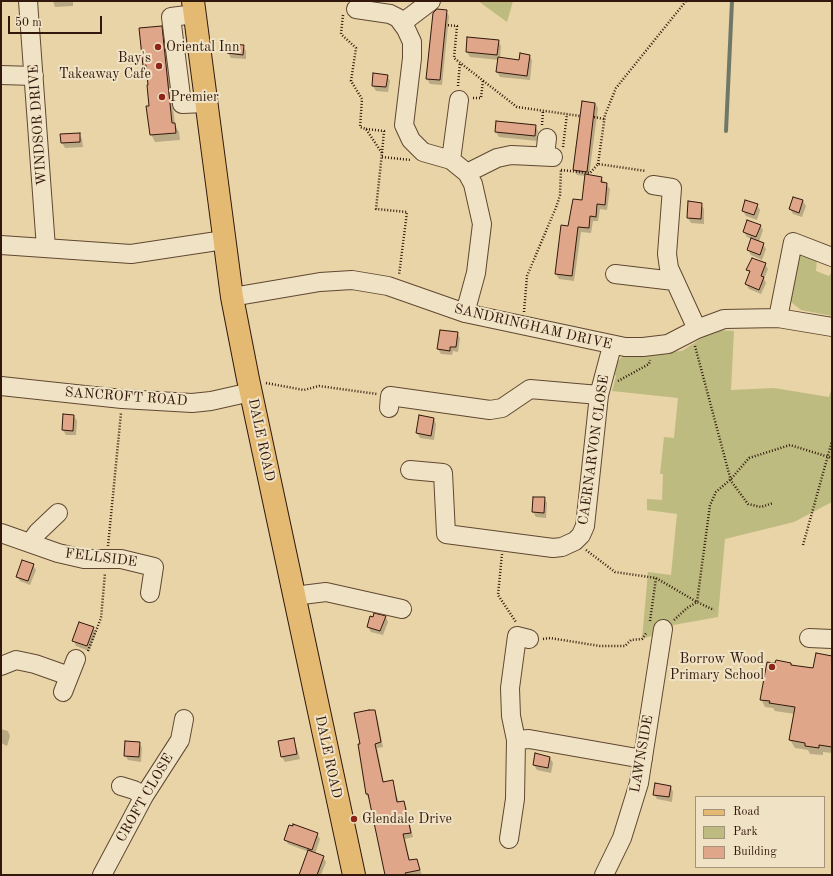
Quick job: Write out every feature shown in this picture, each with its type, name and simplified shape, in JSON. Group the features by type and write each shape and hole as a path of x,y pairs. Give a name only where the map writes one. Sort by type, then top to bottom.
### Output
{"main road":[{"name":"DALE ROAD","path":"194,7 232,296 354,875"}],"street":[{"name":"WINDSOR DRIVE","path":"28,1 46,248"},
{"path":"402,23 431,1"},
{"path":"355,7 390,14 398,18 402,23 412,42 404,125 411,140 423,152 451,160 467,173 473,184 482,224 476,273 465,313"},
{"path":"1,75 34,76"},
{"path":"451,160 458,98"},
{"path":"467,173 496,158 511,154 555,160 548,138"},
{"path":"652,178 672,188 667,254 669,268 694,330"},
{"path":"1,245 131,254 224,240"},
{"path":"778,318 793,242 832,256"},
{"path":"615,274 674,281"},
{"name":"SANDRINGHAM DRIVE","path":"232,296 320,282 352,280 398,289 465,313 612,346 634,348 668,344 694,330 724,319 778,318 832,327"},
{"name":"CAERNARVON CLOSE","path":"410,470 443,473 446,534 503,540 553,548 562,547 575,541 581,535 585,526 599,395 612,346"},
{"name":"SANCROFT ROAD","path":"1,386 122,399 192,403 211,401 250,386"},
{"path":"389,402 490,410 502,408 530,389 599,395"},
{"path":"30,543 38,532 58,513"},
{"name":"FELLSIDE","path":"1,533 58,553 84,559 121,559 154,567 150,592"},
{"path":"294,596 326,592 402,609"},
{"name":"LAWNSIDE","path":"604,875 617,851 628,821 643,759 654,627"},
{"path":"515,833 516,740 510,701 523,637"},
{"path":"809,638 832,640"},
{"path":"1,666 16,660 35,664 66,684 76,659"},
{"name":"CROFT CLOSE","path":"102,875 144,796 180,740 184,719"},
{"path":"516,740 529,739 643,759"},
{"path":"121,786 134,790 144,796"}],"path":[{"path":"555,160 590,173 598,164 604,119 616,88 686,1"},
{"path":"355,7 341,34 356,48 352,81 362,99 360,128 384,131 376,209 406,212 398,289"},
{"path":"445,24 457,26 454,58 517,107 580,116"},
{"path":"460,62 458,98 480,98 483,80"},
{"path":"522,326 527,276 560,195 555,160 567,114"},
{"path":"594,117 604,119"},
{"path":"366,129 382,153"},
{"path":"598,164 652,178"},
{"path":"694,330 731,480 748,504 762,506 773,503"},
{"path":"604,372 610,373 616,382 649,364 654,346"},
{"path":"250,386 304,390 318,386 389,402"},
{"path":"76,659 86,657 101,618 122,399"},
{"path":"803,545 832,441"},
{"path":"698,602 710,505 716,492 731,480 749,458 790,445 832,458"},
{"path":"503,540 498,595 523,637 539,640 550,638 600,646 625,646 631,640 642,639 654,627 656,578"},
{"path":"575,541 598,561 615,572 656,578 714,610"},
{"path":"654,627 671,629 678,615 686,608 698,602"}],"green space":[{"path":"478,1 513,1 507,22"},
{"path":"800,253 817,259 816,271 829,276 832,272 832,316 801,310 786,298 792,262"},
{"path":"719,330 734,331 731,390 774,388 829,397 832,387 832,502 794,522 725,539 718,617 668,626 657,634 642,639 648,572 671,575 677,514 647,510 647,499 662,500 663,474 660,474 664,437 674,438 678,398 612,391 616,376 612,371 616,363 623,356 682,351 705,336"}],"building":[{"path":"437,9 447,10 440,80 426,79 433,13"},
{"path":"162,26 172,123 175,123 176,133 150,135 146,106 149,106 146,65 143,66 139,28"},
{"path":"467,37 499,40 497,55 466,52"},
{"path":"228,44 244,45 243,55 227,53"},
{"path":"520,53 530,55 527,76 496,72 498,57 519,60"},
{"path":"373,73 388,75 386,87 372,86"},
{"path":"582,101 595,103 587,172 573,170"},
{"path":"496,121 536,125 535,136 495,132"},
{"path":"80,133 80,142 61,143 60,134"},
{"path":"585,174 602,177 601,182 607,183 605,205 597,204 596,217 590,216 589,228 578,227 572,276 555,274 561,225 568,226 573,199 582,200"},
{"path":"793,197 803,200 799,213 789,209"},
{"path":"745,200 758,204 754,215 742,211"},
{"path":"688,201 702,203 701,219 687,218"},
{"path":"747,220 761,225 756,237 743,232"},
{"path":"751,238 764,243 760,255 747,250"},
{"path":"752,258 766,263 761,276 764,277 759,290 745,284 750,271 746,270"},
{"path":"440,330 458,332 456,347 450,347 450,351 437,349"},
{"path":"63,414 74,415 73,431 62,430"},
{"path":"419,415 434,418 431,436 416,433"},
{"path":"533,497 545,497 544,513 532,512"},
{"path":"22,560 34,564 28,581 16,577"},
{"path":"374,613 386,616 380,631 367,627 370,616 373,617"},
{"path":"79,622 94,627 87,646 72,641"},
{"path":"816,653 832,656 832,747 819,745 819,748 805,746 805,743 789,740 795,707 760,700 767,662 775,663 776,660 791,663 791,665 813,668"},
{"path":"375,710 381,742 375,744 383,782 393,780 397,802 404,801 411,833 403,834 409,860 417,859 420,870 405,873 406,875 385,875 368,794 366,794 358,744 360,744 354,713"},
{"path":"294,738 297,754 281,757 278,741"},
{"path":"125,741 140,742 139,757 124,756"},
{"path":"535,753 550,757 548,768 533,765"},
{"path":"655,783 671,786 669,797 653,795"},
{"path":"293,824 318,833 312,850 284,840 289,825 293,826"},
{"path":"308,850 324,856 317,875 299,875"}],"waterway":[{"path":"726,131 732,1"}],"place":[{"name":"Oriental Inn","path":"158,47"},
{"name":"Bay's Takeaway Cafe","path":"159,66"},
{"name":"Premier","path":"162,97"},
{"name":"Borrow Wood Primary School","path":"772,667"},
{"name":"Glendale Drive","path":"354,819"}]}
